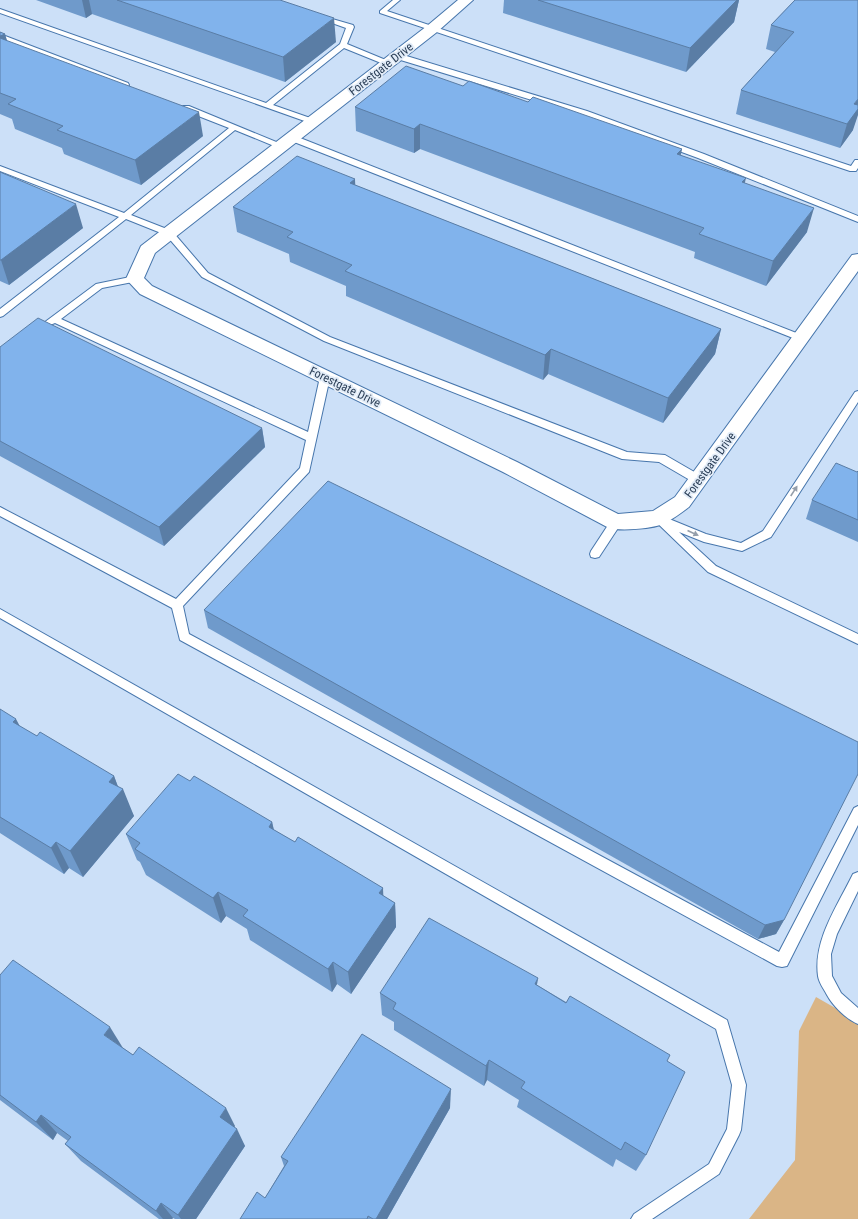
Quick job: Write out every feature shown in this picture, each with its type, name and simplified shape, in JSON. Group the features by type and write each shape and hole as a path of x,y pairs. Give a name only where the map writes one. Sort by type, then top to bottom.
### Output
{"street":[{"name":"Forestgate Drive","path":"466,0 393,60 147,250 135,278 146,290 510,467 616,522 657,518 682,502 858,259"}],"lane":[{"path":"397,0 382,12 853,169 858,162"},
{"path":"0,11 313,122"},
{"path":"268,106 343,45 350,27 312,15"},
{"path":"0,36 131,87"},
{"path":"343,45 584,113 700,156 858,219"},
{"path":"175,104 234,127 287,142 801,338"},
{"path":"0,314 125,216 234,127"},
{"path":"0,168 170,233 205,275 327,339 626,456 662,458 699,480"},
{"path":"42,328 99,286 135,278"},
{"path":"54,319 312,438"},
{"path":"177,605 305,470 325,377"},
{"path":"657,518 704,538 742,547 767,534 858,394"},
{"path":"0,511 177,605 184,636 782,961 858,812"},
{"path":"657,518 712,570 858,639"},
{"path":"595,554 616,522"},
{"path":"0,613 722,1025 740,1085 734,1130 714,1169 639,1219"},
{"path":"858,878 831,932 824,954 825,977 836,998 858,1017"}],"shaded area":[{"path":"816,997 858,1021 858,1219 749,1219 795,1160 799,1031"}],"building":[{"path":"117,0 280,0 334,18 283,57"},
{"path":"538,0 737,0 690,48"},
{"path":"795,0 858,0 858,99 854,104 858,105 858,109 847,124 741,90 794,32 771,25"},
{"path":"0,38 199,112 135,160 57,130 63,126 8,104 16,99 0,93"},
{"path":"406,66 463,86 469,81 528,102 533,97 682,149 677,154 746,178 742,182 814,208 773,261 699,234 704,228 420,124 414,129 355,107"},
{"path":"297,156 355,179 350,183 721,329 668,398 551,349 545,355 345,271 352,265 287,237 293,232 233,207"},
{"path":"0,172 76,204 1,260 0,260"},
{"path":"38,318 262,428 159,527 0,441 0,347"},
{"path":"836,463 857,472 858,471 858,520 812,500"},
{"path":"328,481 858,742 858,774 784,920 765,925 204,610"},
{"path":"0,709 16,719 13,722 37,736 40,732 114,776 109,782 123,789 70,851 56,842 51,848 0,817"},
{"path":"178,774 190,781 194,776 272,822 269,827 295,842 298,837 383,888 379,893 395,903 348,972 333,962 328,969 243,916 248,910 218,892 213,898 135,849 140,843 126,834"},
{"path":"429,918 538,978 535,984 566,1003 570,996 670,1055 667,1061 685,1072 646,1155 625,1142 621,1150 521,1088 525,1082 489,1060 486,1066 393,1009 396,1003 380,993"},
{"path":"13,960 110,1027 104,1035 133,1055 139,1047 226,1108 220,1117 237,1129 178,1215 161,1203 156,1211 65,1144 71,1137 41,1115 36,1122 0,1095 0,975"},
{"path":"362,1034 451,1089 376,1219 368,1216 367,1219 240,1219 257,1192 265,1198 288,1161 281,1157"}]}
